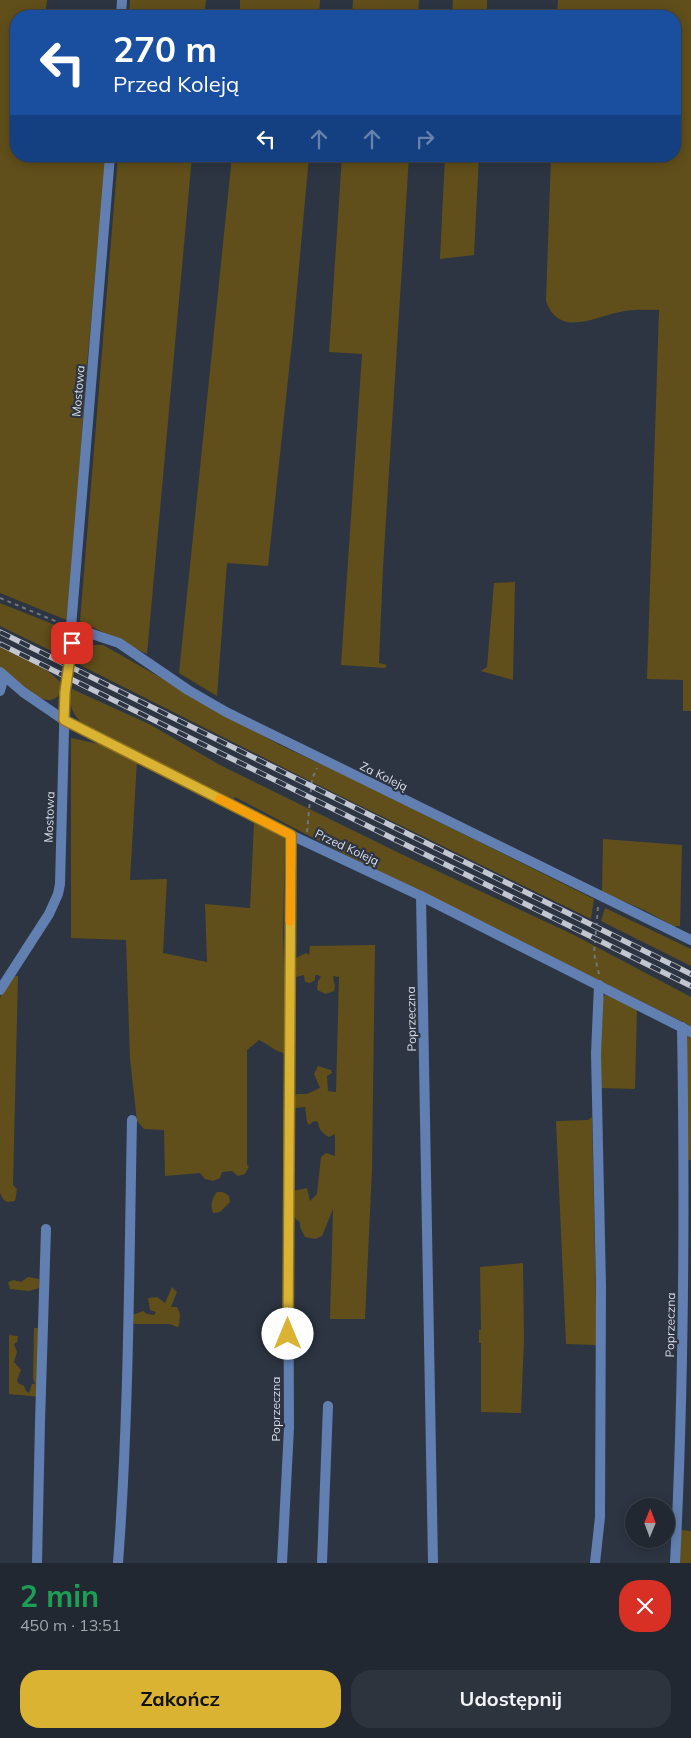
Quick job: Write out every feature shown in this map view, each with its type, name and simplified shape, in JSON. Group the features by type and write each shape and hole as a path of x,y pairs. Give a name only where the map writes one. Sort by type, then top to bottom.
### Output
{"street":[{"name":"Mostowa","path":"0,990 49,914 58,894 60,884 65,692 74,628 110,162"},
{"name":"Za Koleją","path":"74,628 119,644 202,698 691,940"},
{"name":"Przed Koleją","path":"2,674 23,692 64,720 291,835 421,896 686,1030"},
{"path":"0,691 2,674"},
{"name":"Poprzeczna","path":"282,1563 289,1428 288,1193 291,835"},
{"name":"Poprzeczna","path":"421,896 433,1563"},
{"path":"594,1563 600,1517 601,1286 596,1053 599,985"},
{"name":"Poprzeczna","path":"675,1563 680,1471 686,1030"},
{"path":"118,1563 126,1396 132,1120"},
{"path":"37,1563 46,1229"},
{"path":"322,1563 328,1406"}],"path":[{"path":"0,598 51,619"},
{"path":"302,840 309,825 308,808 312,779 322,759"},
{"path":"599,985 599,974 594,953 600,895"}],"shaded area":[{"path":"0,0 47,0 46,10 10,10 10,162 105,162 85,388 69,621 0,593"},
{"path":"130,0 206,0 205,10 129,10"},
{"path":"240,0 320,0 319,10 240,10"},
{"path":"353,0 419,0 418,10 352,10"},
{"path":"453,0 487,0 487,10 452,10"},
{"path":"558,0 691,0 691,711 683,711 683,680 647,679 659,310 625,311 589,320 568,322 559,319 552,312 546,301 551,162 681,162 681,10 557,10"},
{"path":"118,162 191,162 147,654 80,621"},
{"path":"231,162 308,162 293,333 268,566 227,563 217,696 179,673"},
{"path":"342,162 409,162 383,567 379,663 387,665 385,668 341,665 362,354 329,352"},
{"path":"445,162 479,162 474,255 440,259"},
{"path":"515,582 513,680 481,671 487,667 494,583"},
{"path":"0,603 60,627 66,633 67,650 60,655 0,626"},
{"path":"90,645 103,645 280,745 355,780 594,899 591,919 80,665 79,655"},
{"path":"0,647 32,662 54,676 60,682 58,696 51,700 43,699 35,696 19,684 0,667"},
{"path":"72,689 149,724 220,765 397,852 574,935 691,997 691,1026 344,854 235,797 234,799 83,725 72,709 70,700"},
{"path":"71,738 104,745 137,761 130,880 167,879 163,953 207,962 205,904 250,908 254,823 285,837 283,934 285,991 284,1053 259,1040 247,1050 247,1165 249,1166 245,1174 238,1176 232,1171 222,1172 220,1178 213,1181 205,1179 200,1173 165,1176 164,1130 144,1129 137,1121 130,1059 126,940 71,938"},
{"path":"603,839 682,845 680,926 673,926 646,911 602,892"},
{"path":"605,908 691,949 691,966 601,921"},
{"path":"375,945 372,1169 365,1319 330,1319 333,1209 322,1236 315,1239 305,1237 300,1227 300,1222 292,1212 292,1204 293,1191 307,1188 310,1201 317,1194 321,1157 326,1153 335,1156 335,1134 329,1137 324,1134 318,1122 314,1121 309,1125 305,1107 294,1108 291,1099 297,1094 307,1094 320,1088 314,1074 318,1066 331,1070 332,1073 327,1076 328,1091 336,1092 339,977 333,976 334,991 326,994 317,990 318,981 321,977 318,975 315,975 315,980 310,983 305,982 304,975 296,977 292,974 294,959 306,953 309,955 310,946"},
{"path":"12,976 18,976 13,1185 17,1189 15,1201 7,1202 0,1193 0,998"},
{"path":"605,995 614,997 637,1009 635,1089 600,1088 602,999"},
{"path":"684,1034 691,1036 691,1160 688,1160"},
{"path":"592,1117 596,1345 566,1344 556,1121 588,1120"},
{"path":"217,1192 223,1192 229,1196 230,1202 220,1212 213,1213 212,1202"},
{"path":"523,1263 524,1339 521,1413 481,1412 481,1343 479,1343 479,1330 481,1330 480,1267"},
{"path":"28,1277 39,1279 39,1288 29,1291 10,1289 8,1282 14,1280 21,1282"},
{"path":"172,1287 177,1292 171,1307 177,1307 180,1314 179,1326 170,1324 134,1324 133,1315 143,1311 154,1315 156,1312 150,1310 148,1298 157,1297 165,1303"},
{"path":"34,1328 42,1328 41,1397 9,1394 9,1335 18,1336 17,1342 14,1344 17,1352 14,1362 21,1370 17,1380 29,1393 32,1384 35,1384 33,1378"},
{"path":"681,1530 691,1531 691,1563 679,1563"}],"railway":[{"path":"0,632 691,974"},
{"path":"0,644 691,986"}],"slow traffic":[{"path":"220,799 291,835 290,921"}],"route":[{"path":"72,643 65,692 64,720 291,835 288,1334"}]}
